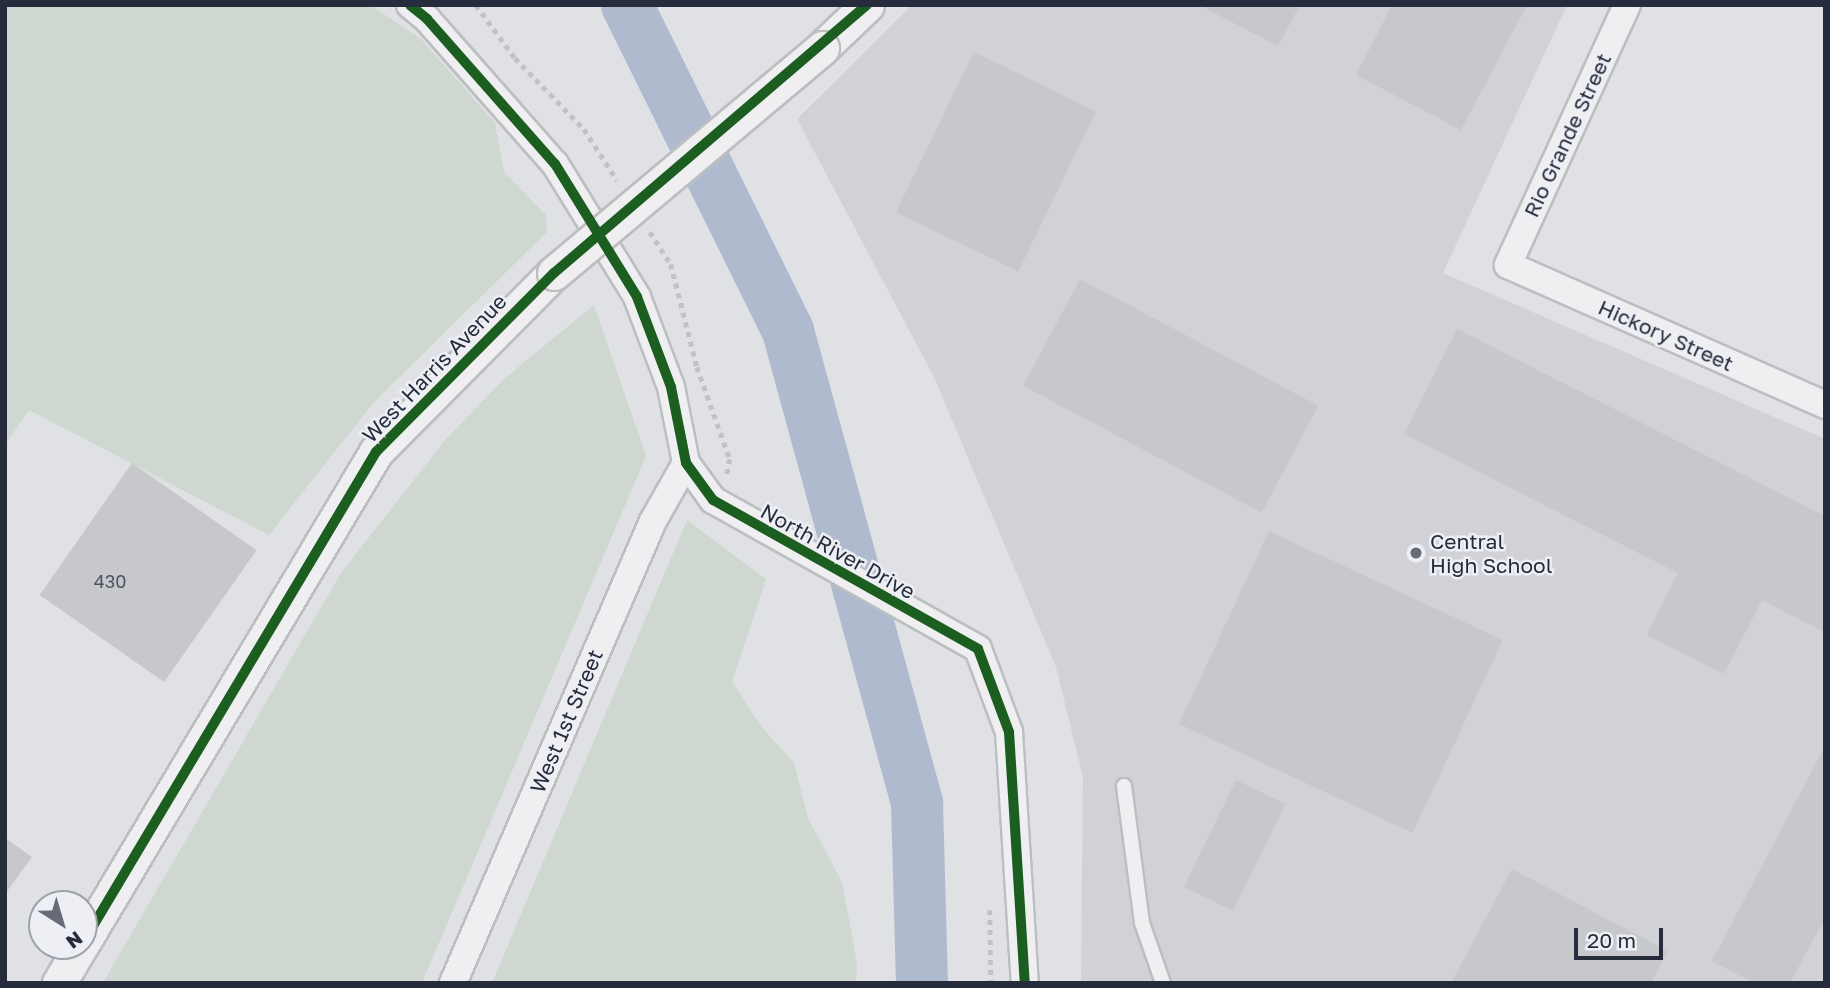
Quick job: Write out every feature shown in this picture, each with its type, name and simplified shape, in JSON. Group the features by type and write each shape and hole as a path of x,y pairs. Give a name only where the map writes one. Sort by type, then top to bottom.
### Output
{"street":[{"name":"North River Drive","path":"410,5 428,19 555,164 637,297 671,387 686,463 713,500 730,513 978,649 1009,732 1025,983"},
{"name":"West Harris Avenue","path":"98,918 376,452 554,274 822,48 867,5"},
{"name":"Rio Grande Street","path":"1508,265 1627,5"},
{"name":"Hickory Street","path":"1508,265 1825,405"},
{"name":"West 1st Street","path":"453,983 653,521 686,463"},
{"path":"59,983 73,960"}],"lane":[{"path":"1124,786 1142,923 1163,983"}],"shaded area":[{"path":"5,5 370,5 421,39 495,123 504,172 546,215 547,232 374,402 269,535 29,410 5,445"},
{"name":"Central High School","path":"912,5 1567,5 1443,273 1825,439 1825,983 1081,983 1083,777 1056,667 934,377 797,119"},
{"path":"594,305 646,456 422,983 104,981 341,573 446,439 505,378"},
{"path":"687,520 766,579 732,681 760,725 794,763 808,818 842,882 857,963 856,983 492,983"}],"building":[{"path":"1199,5 1300,5 1278,46"},
{"path":"1392,5 1527,5 1461,130 1356,75"},
{"path":"974,52 1096,112 1018,272 896,212"},
{"path":"1080,279 1318,406 1262,513 1023,386"},
{"path":"1457,329 1825,516 1825,632 1762,600 1724,674 1647,635 1678,573 1404,434"},
{"path":"132,463 257,550 164,682 40,595"},
{"path":"1269,531 1503,640 1413,833 1179,724"},
{"path":"1825,746 1825,918 1790,983 1754,983 1712,961"},
{"path":"1236,780 1285,804 1233,911 1184,887"},
{"path":"5,838 32,857 5,894"},
{"path":"1512,869 1668,951 1651,983 1451,983"}],"waterway":[{"path":"627,5 788,331 917,804 922,983"}],"cycle path":[{"path":"410,5 427,19 555,164 637,297 671,387 686,463 713,500 978,649 1009,732 1025,983"},
{"path":"98,918 376,452 554,273 867,5"}],"place":[{"name":"Central High School","path":"1416,553"}]}
